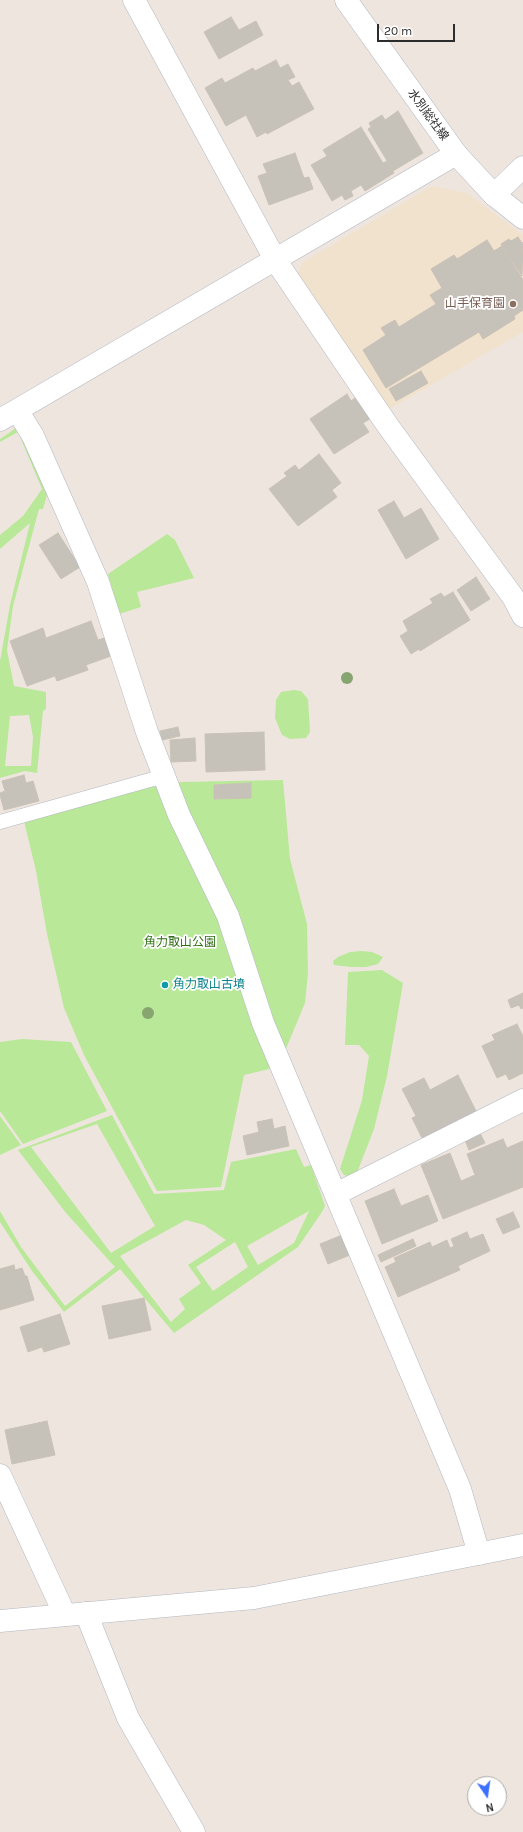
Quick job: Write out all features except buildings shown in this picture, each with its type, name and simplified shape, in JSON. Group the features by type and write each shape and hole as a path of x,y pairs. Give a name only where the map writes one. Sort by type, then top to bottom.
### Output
{"street":[{"path":"134,0 276,261 388,426 513,597 523,616"},
{"name":"水別総社線","path":"346,0 456,154 494,195 523,218"},
{"path":"456,154 276,261 8,415 33,436 98,582 147,732 179,815 228,916 263,1023 460,1489 479,1554"},
{"path":"494,195 523,167"},
{"path":"336,1194 523,1100"},
{"path":"0,1475 75,1614 128,1718 194,1832"},
{"path":"0,1621 254,1598 523,1545"}],"lane":[{"path":"0,822 164,776"}],"shaded area":[{"path":"432,186 467,193 523,235 523,332 386,411 296,276 303,262"}],"green space":[{"path":"16,428 45,485 47,495 43,509 39,509 13,606 7,650 14,686 46,692 46,709 43,711 37,773 25,771 0,778 0,661 10,605 30,523 0,549 0,535 23,516 42,489 18,432 0,442 0,439","holes":["29,715 33,737 31,766 5,766 10,716"]},
{"path":"167,534 175,540 194,578 137,592 141,607 119,614 108,574"},
{"path":"294,690 301,691 308,699 310,732 306,738 290,739 282,735 275,718 276,700 281,692"},
{"name":"角力取山公園","path":"283,780 290,859 307,924 308,973 305,1003 285,1051 269,1069 244,1075 221,1187 157,1191 84,1055 64,1008 47,934 36,871 24,821 152,787 181,782"},
{"path":"350,952 372,952 383,957 378,964 366,967 334,965 333,961 338,957"},
{"path":"382,970 403,983 387,1076 374,1129 358,1170 351,1177 344,1175 340,1169 362,1100 369,1056 359,1045 345,1045 348,972"},
{"path":"22,1039 71,1042 107,1111 23,1144 0,1111 0,1042"},
{"path":"112,1115 154,1194 224,1190 231,1162 296,1149 304,1167 311,1165 325,1206 298,1247 174,1333 120,1269 64,1312 32,1271 0,1222 0,1211 21,1247 65,1306 115,1267 66,1213 18,1150","holes":["97,1124 155,1226 111,1253 31,1147","309,1211 294,1243 258,1265 247,1246","186,1220 204,1225 226,1240 188,1265 201,1283 179,1299 185,1309 171,1322 120,1256","235,1242 248,1267 213,1291 196,1267"]},
{"path":"0,1116 21,1145 0,1155"}],"place":[{"name":"山手保育園","path":"513,304"},
{"name":"角力取山古墳","path":"165,985"}]}
